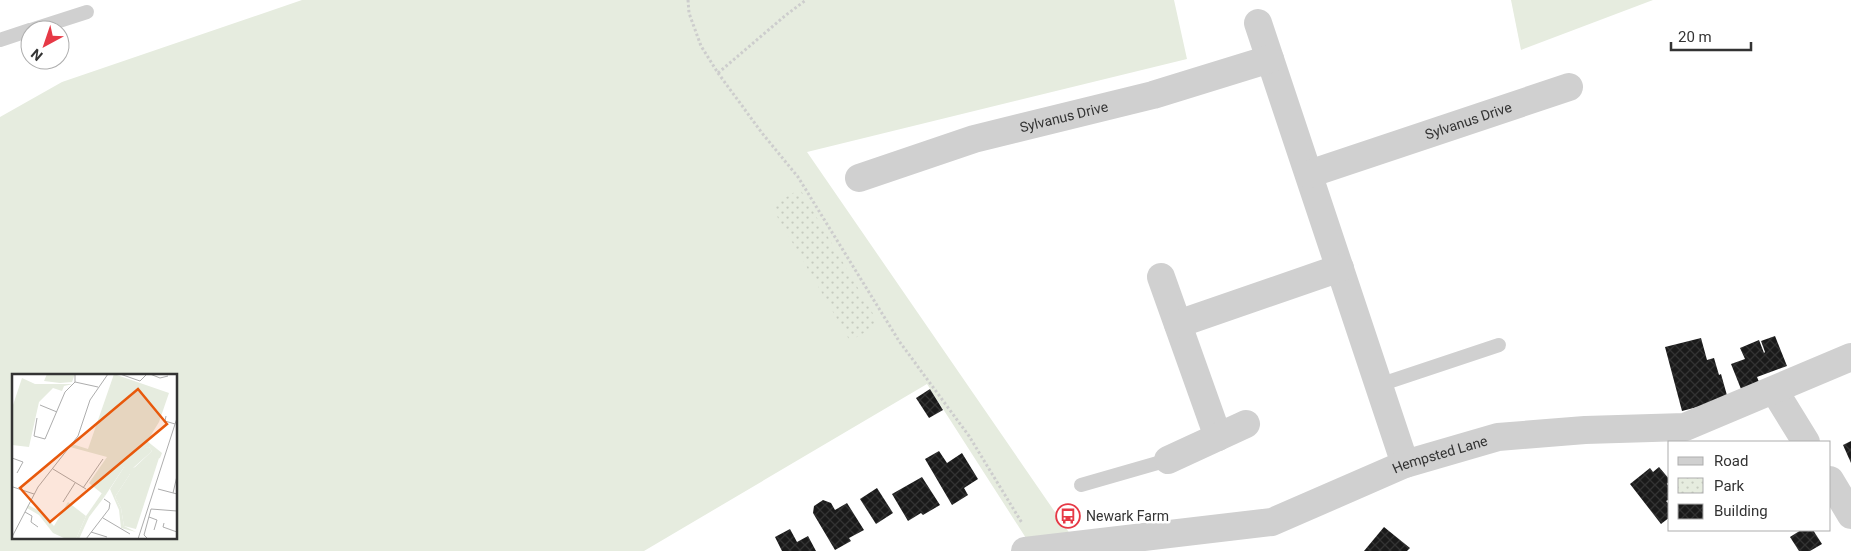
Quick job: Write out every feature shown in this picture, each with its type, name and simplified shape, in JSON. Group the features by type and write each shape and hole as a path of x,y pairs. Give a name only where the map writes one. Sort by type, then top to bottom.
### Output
{"street":[{"path":"1258,23 1405,464"},
{"name":"Sylvanus Drive","path":"860,178 974,139 1154,94 1270,59"},
{"name":"Sylvanus Drive","path":"1309,174 1569,87"},
{"path":"1178,324 1340,268"},
{"path":"1161,277 1218,437"},
{"name":"Hempsted Lane","path":"1032,550 1272,522 1405,464 1498,437 1584,430 1685,427 1851,356"},
{"path":"1774,390 1805,441"},
{"path":"1168,460 1246,424"},
{"path":"1831,482 1851,514"}],"lane":[{"path":"62,20 87,12"},
{"path":"0,40 20,33"},
{"path":"1379,385 1499,345"},
{"path":"1081,485 1168,460"}],"path":[{"path":"688,0 689,13 701,46 718,73 762,133 798,177 900,341 969,436 1032,550"},
{"path":"718,73 806,0"}],"green space":[{"path":"302,0 1174,0 1187,59 807,152 1077,544 1033,549 927,384 644,551 0,551 0,117 62,82"},
{"path":"1511,0 1653,0 1521,50"},
{"path":"800,189 879,324 850,341 771,206"}],"building":[{"path":"1775,336 1787,366 1757,377 1759,382 1741,389 1731,364 1745,359 1740,348 1759,340 1764,353 1761,341"},
{"path":"1701,338 1707,360 1714,358 1728,399 1682,411 1665,347"},
{"path":"930,389 943,410 929,418 916,398"},
{"path":"1851,441 1851,463 1843,445"},
{"path":"939,451 947,463 962,453 978,479 964,488 968,495 952,505 925,459"},
{"path":"1659,467 1668,478 1668,500 1666,501 1668,503 1668,519 1661,524 1630,484 1650,468 1653,472"},
{"path":"922,477 940,505 908,521 892,494"},
{"path":"877,488 893,513 876,524 860,499"},
{"path":"823,500 831,503 835,510 847,503 864,530 849,538 851,541 835,550 813,513 814,506"},
{"path":"1384,527 1410,548 1407,551 1364,551"},
{"path":"790,529 797,542 808,536 816,551 782,551 775,537"},
{"path":"1799,531 1814,531 1822,544 1810,551 1799,551 1790,537"}],"place":[{"name":"Newark Farm","path":"1068,516"}]}
